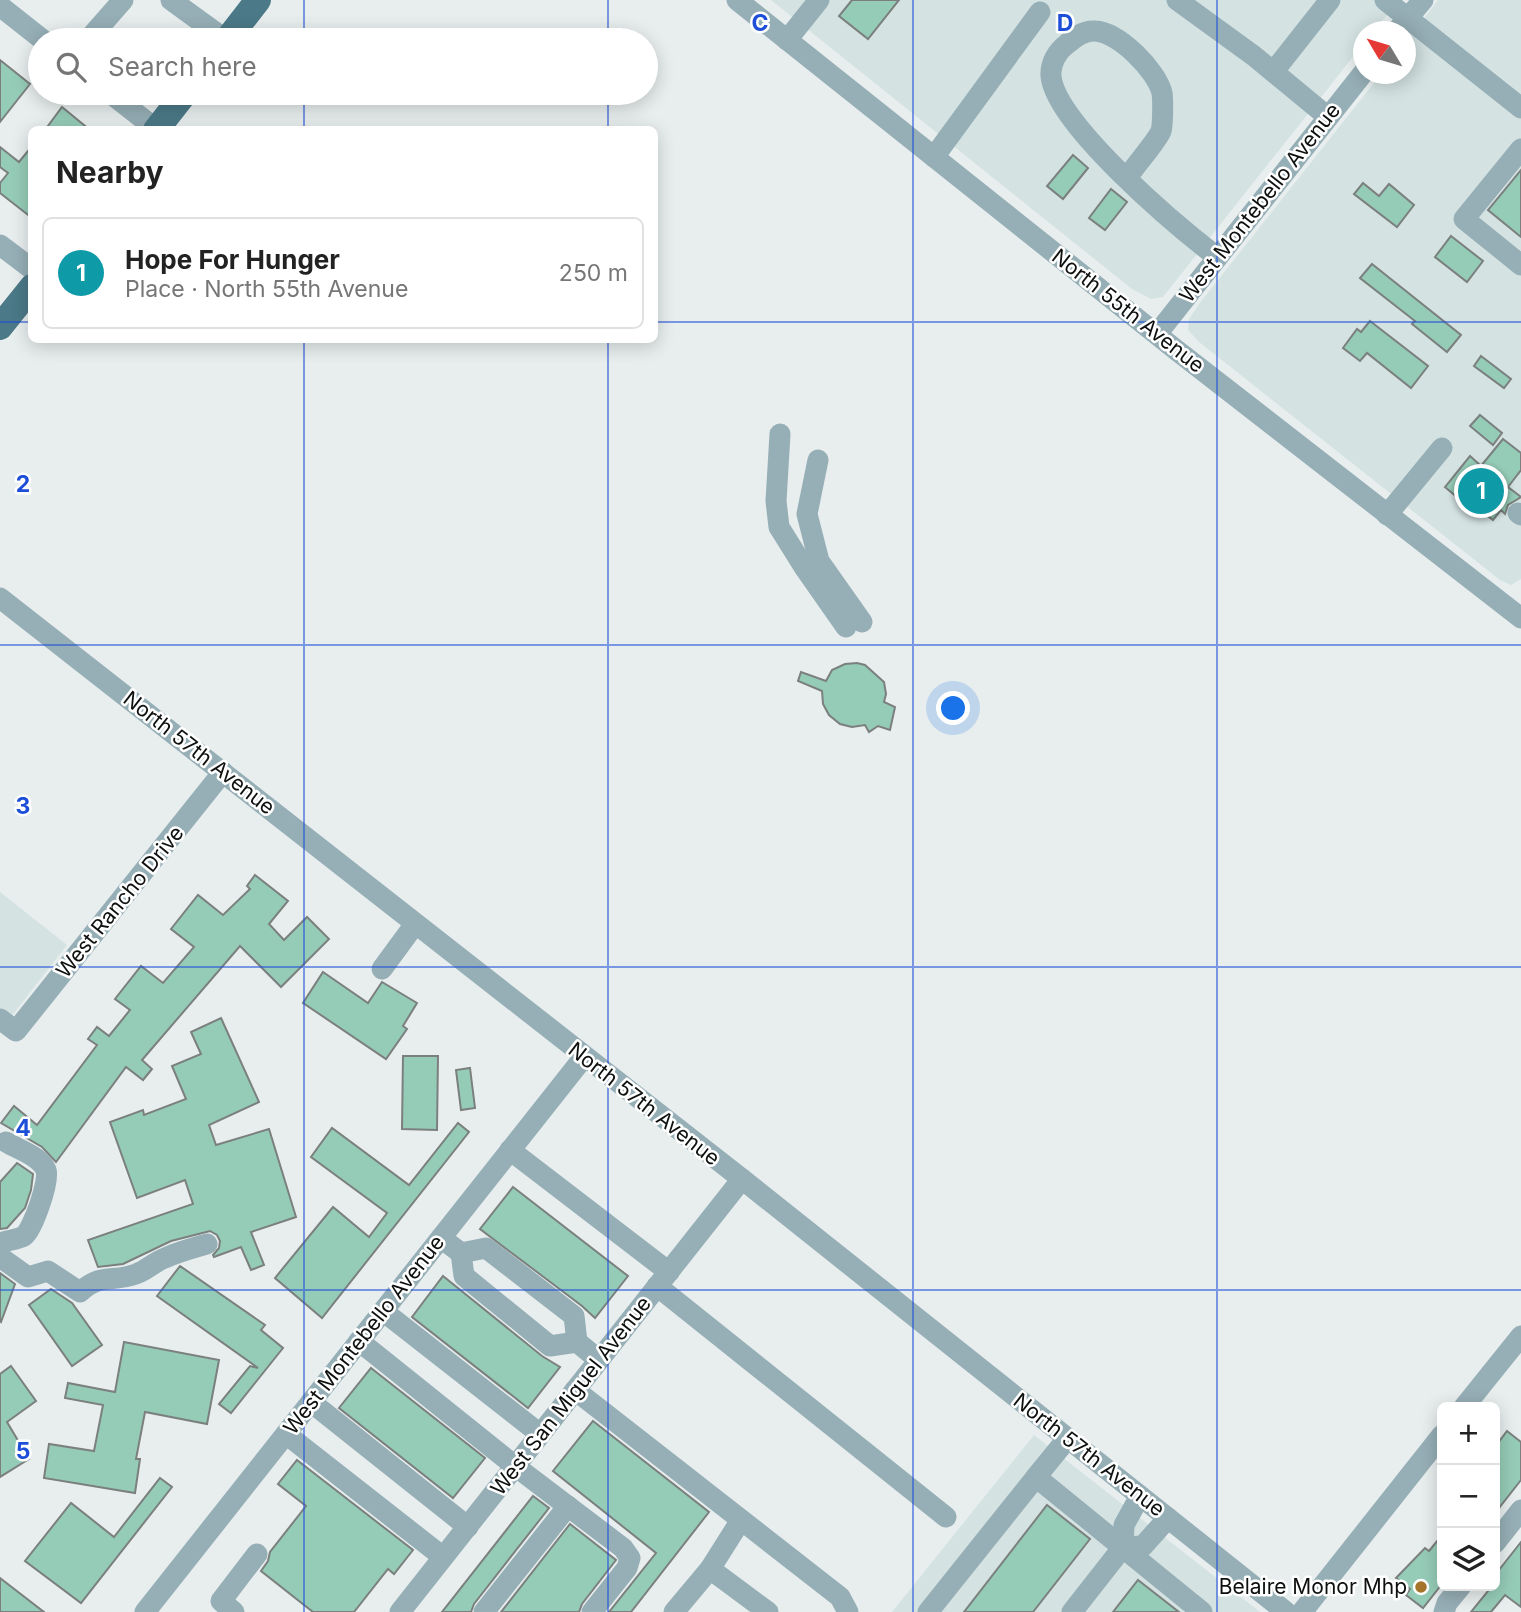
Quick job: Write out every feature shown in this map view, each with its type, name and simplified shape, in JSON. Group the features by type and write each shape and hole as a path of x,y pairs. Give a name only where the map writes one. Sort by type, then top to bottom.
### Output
{"main road":[{"path":"236,28 258,0"},
{"path":"158,126 175,105"},
{"path":"0,327 28,292"}],"street":[{"path":"98,28 123,0"},
{"path":"171,0 210,28"},
{"path":"788,40 819,0"},
{"path":"1177,0 1274,71 1328,117"},
{"path":"1274,71 1330,0"},
{"path":"1385,0 1398,21"},
{"path":"1405,21 1423,0"},
{"name":"North 55th Avenue","path":"746,2 788,40 1157,334 1387,515 1520,615"},
{"path":"0,6 28,28"},
{"path":"934,157 1040,12"},
{"path":"1127,178 1161,131 1162,93 1147,66 1115,37 1095,31 1078,35 1062,47 1052,63 1051,77 1056,94 1067,113 1127,178 1178,227 1217,257"},
{"path":"1416,35 1521,108"},
{"name":"West Montebello Avenue","path":"1157,334 1354,84"},
{"path":"125,105 152,126"},
{"path":"1521,149 1464,219 1521,265"},
{"path":"0,245 28,266"},
{"path":"780,435 776,501 779,527 803,567 854,625 820,561 807,514 818,460"},
{"path":"1387,515 1441,448"},
{"name":"North 57th Avenue","path":"0,598 742,1179 1286,1612"},
{"name":"West Rancho Drive","path":"8,1025 223,772"},
{"path":"382,969 415,924"},
{"name":"West Montebello Avenue","path":"145,1612 584,1057"},
{"path":"0,1247 4,1242 22,1237 30,1230 48,1178 45,1168 39,1162 6,1142"},
{"path":"510,1150 946,1517"},
{"name":"West San Miguel Avenue","path":"400,1612 742,1179"},
{"path":"441,1238 461,1253 464,1276 550,1346 577,1342"},
{"path":"0,1257 28,1277 48,1271 80,1292 92,1281 104,1278 122,1279 139,1273 162,1258 207,1244"},
{"path":"461,1253 486,1248 574,1316 577,1342 599,1360"},
{"path":"383,1311 540,1434"},
{"path":"1468,1402 1521,1336"},
{"path":"359,1341 515,1466 623,1548 630,1558 627,1568 592,1612"},
{"path":"575,1390 840,1597 848,1612"},
{"path":"311,1402 468,1527"},
{"path":"286,1434 443,1557"},
{"path":"928,1612 1067,1438"},
{"path":"1302,1612 1437,1441"},
{"path":"1036,1477 1202,1612"},
{"path":"1072,1612 1123,1548 1124,1525 1140,1496"},
{"path":"484,1612 568,1506"},
{"path":"1123,1548 1143,1546 1168,1518"},
{"path":"674,1612 710,1569 741,1520"},
{"path":"1500,1538 1518,1522"},
{"path":"234,1612 221,1601 257,1554"},
{"path":"710,1569 768,1612"},
{"path":"1444,1612 1447,1603 1457,1591"}],"shaded area":[{"path":"771,0 1399,0 1382,21 1353,21 1353,57 1163,297 1151,299 1132,289"},
{"path":"1438,0 1521,0 1521,579 1511,585 1500,580 1199,342 1188,330 1189,319 1199,304 1373,84 1416,84 1416,29"},
{"path":"0,892 67,945 0,1031"},
{"path":"1034,1435 1260,1612 892,1612"}],"building":[{"path":"852,0 899,0 868,39 839,16"},
{"path":"0,60 28,82 28,87 0,122"},
{"path":"62,107 85,126 48,126"},
{"path":"0,147 19,162 28,151 28,215 0,193 0,183 8,173 0,167"},
{"path":"1073,155 1088,168 1063,199 1047,186"},
{"path":"1521,170 1521,237 1488,210"},
{"path":"1363,183 1379,196 1389,184 1414,205 1397,227 1354,194"},
{"path":"1111,189 1127,202 1105,230 1089,218"},
{"path":"1451,236 1483,261 1467,282 1435,257"},
{"path":"1372,264 1461,335 1447,352 1412,324 1415,321 1360,278"},
{"path":"1370,321 1428,366 1411,388 1367,353 1360,361 1343,348 1357,329 1361,332"},
{"path":"1481,356 1511,379 1504,388 1474,366"},
{"path":"1480,415 1502,433 1493,445 1470,426"},
{"path":"1503,439 1521,453 1521,470 1508,487 1521,497 1508,505 1505,514 1501,510 1493,520 1460,494 1458,498 1445,487 1470,456 1481,466"},
{"path":"845,664 865,665 884,682 884,702 895,707 890,730 878,726 869,732 865,725 852,727 840,724 829,715 823,704 822,691 798,681 801,672 826,681 832,670"},
{"path":"255,875 288,901 269,924 284,940 307,917 329,939 281,987 240,946 142,1060 152,1069 143,1080 126,1067 56,1162 42,1147 1,1123 14,1106 37,1125 97,1045 88,1039 97,1027 109,1036 130,1010 115,999 141,966 163,983 194,947 171,929 198,895 223,915 250,889 247,886"},
{"path":"323,972 368,1003 382,982 417,1003 403,1026 407,1029 386,1059 303,1003"},
{"path":"221,1018 259,1102 209,1125 216,1145 269,1129 296,1217 251,1232 264,1265 251,1270 241,1247 214,1257 220,1241 217,1235 210,1231 171,1241 123,1264 98,1267 88,1240 193,1204 185,1180 137,1198 110,1122 143,1110 144,1115 186,1099 172,1066 201,1054 191,1032"},
{"path":"403,1056 438,1056 437,1130 402,1129"},
{"path":"470,1068 475,1108 461,1110 456,1070"},
{"path":"458,1123 469,1132 322,1318 275,1278 333,1207 369,1237 387,1213 311,1157 332,1128 409,1185"},
{"path":"17,1163 33,1174 31,1190 25,1208 7,1228 0,1229 0,1182"},
{"path":"513,1187 628,1276 595,1318 480,1229"},
{"path":"180,1266 265,1325 261,1330 283,1348 231,1413 219,1404 250,1366 258,1368 157,1296"},
{"path":"0,1273 15,1284 1,1322 0,1321"},
{"path":"443,1276 542,1356 560,1367 528,1408 412,1317"},
{"path":"51,1289 72,1303 102,1345 72,1366 29,1305"},
{"path":"124,1342 219,1360 207,1424 145,1412 136,1459 140,1459 135,1493 44,1478 49,1444 94,1451 103,1405 65,1398 68,1383 115,1392"},
{"path":"11,1366 36,1401 7,1422 29,1459 0,1477 0,1374"},
{"path":"371,1368 485,1458 453,1498 339,1408"},
{"path":"593,1421 709,1512 631,1612 609,1612 656,1553 553,1471"},
{"path":"1507,1431 1521,1442 1521,1480 1500,1507 1500,1465 1500,1440"},
{"path":"297,1460 413,1550 394,1574 388,1569 354,1612 313,1612 261,1571 270,1552 306,1506 278,1484"},
{"path":"160,1478 172,1487 81,1603 25,1561 71,1503 114,1537"},
{"path":"533,1496 549,1508 474,1604 471,1612 442,1612"},
{"path":"1047,1505 1090,1539 1033,1612 964,1612"},
{"path":"570,1524 616,1560 582,1604 579,1612 501,1612"},
{"path":"1437,1541 1437,1590 1423,1608 1406,1595 1410,1589 1396,1578 1425,1548 1429,1551"},
{"path":"1521,1542 1521,1607 1505,1595 1491,1612 1471,1612 1488,1591 1500,1591 1500,1569"},
{"path":"0,1578 44,1612 0,1612"},
{"path":"1138,1580 1179,1612 1113,1612"}],"place":[{"name":"Hope For Hunger","path":"1481,491"},
{"name":"Belaire Monor Mhp","path":"1421,1587"}]}
